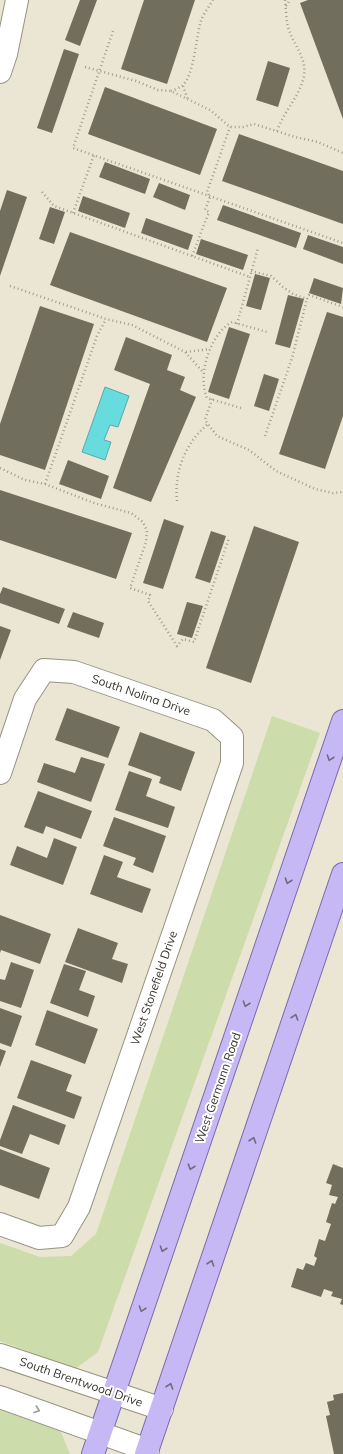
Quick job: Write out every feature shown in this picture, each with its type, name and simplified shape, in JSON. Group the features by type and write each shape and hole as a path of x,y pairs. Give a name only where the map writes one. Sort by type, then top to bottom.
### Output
{"main road":[{"name":"West Germann Road","path":"93,1454 343,721"},
{"path":"147,1452 343,874"}],"street":[{"path":"0,72 6,54 17,0"},
{"name":"South Nolina Drive","path":"0,773 25,699 44,670 74,672 213,720 232,737"},
{"name":"West Stonefield Drive","path":"0,1224 39,1238 62,1236 79,1207 232,763 232,737"},
{"name":"South Brentwood Drive","path":"0,1355 162,1409"},
{"path":"0,1397 100,1433 147,1452"}],"path":[{"path":"171,91 183,86 193,63 197,34 201,19 213,0"},
{"path":"277,131 299,91 304,75 303,57 294,42 288,27 285,0"},
{"path":"286,7 290,0"},
{"path":"114,31 73,148 343,243"},
{"path":"85,67 136,81 158,90 171,91 210,110 230,127 254,124 318,142 343,153"},
{"path":"183,86 189,101"},
{"path":"210,197 207,192 230,127"},
{"path":"73,213 94,155"},
{"path":"42,192 54,206 250,277"},
{"path":"192,256 209,212 205,210 210,197"},
{"path":"238,324 258,248"},
{"path":"252,271 271,276 293,294 307,299"},
{"path":"10,286 106,319 132,325 185,352 203,372"},
{"path":"265,436 292,358 309,295 343,307"},
{"path":"46,484 97,336 106,319"},
{"path":"241,408 207,398 203,387 203,372 211,349 223,327 232,322 267,332"},
{"path":"185,352 211,349"},
{"path":"212,399 205,420 217,436 249,450 276,471 315,489 333,493 343,492"},
{"path":"177,501 176,491 185,451 197,433 208,424"},
{"path":"0,468 25,480 46,484 94,503 131,513 143,522 147,531 146,542 130,588 150,595 148,601 177,646 183,639 194,642 229,538"}],"green space":[{"path":"272,716 320,733 98,1352 75,1369 0,1341 0,1243 40,1257 71,1256 96,1234"},
{"path":"0,1409 60,1430 70,1454 0,1454"}],"water":[{"path":"105,387 129,396 118,427 110,425 104,440 111,442 105,460 82,452"}],"building":[{"path":"80,0 97,0 80,46 65,40"},
{"path":"144,0 195,0 167,84 121,69"},
{"path":"308,0 343,0 343,119 300,3"},
{"path":"64,49 79,54 52,133 37,128"},
{"path":"268,61 290,68 278,107 256,100"},
{"path":"105,87 217,129 200,175 88,134"},
{"path":"239,134 343,171 343,224 222,181"},
{"path":"105,162 150,179 145,194 99,177"},
{"path":"159,183 190,195 185,210 153,197"},
{"path":"7,190 27,197 0,276 0,211"},
{"path":"83,196 130,213 125,228 78,211"},
{"path":"223,205 301,233 296,248 217,220"},
{"path":"50,207 65,212 54,244 39,239"},
{"path":"146,218 193,235 188,250 141,233"},
{"path":"70,232 227,288 207,342 50,285"},
{"path":"308,235 343,247 343,264 303,249"},
{"path":"201,239 248,255 243,270 196,254"},
{"path":"255,274 270,278 261,310 246,306"},
{"path":"314,278 343,288 341,304 309,293"},
{"path":"288,295 304,299 290,348 275,344"},
{"path":"40,306 94,324 45,470 0,455 0,424"},
{"path":"327,312 343,317 343,416 325,469 279,454"},
{"path":"229,327 250,334 229,399 208,392"},
{"path":"126,337 172,355 167,370 185,377 180,390 196,397 151,502 113,488 150,384 114,370"},
{"path":"264,374 279,379 269,411 254,406"},
{"path":"68,460 109,476 101,499 59,484"},
{"path":"0,490 132,533 116,579 0,540"},
{"path":"164,519 184,526 163,589 143,583"},
{"path":"254,526 299,542 251,683 206,668"},
{"path":"211,531 226,536 210,583 195,578"},
{"path":"3,587 65,609 59,624 0,603 0,594"},
{"path":"187,602 203,606 192,638 177,634"},
{"path":"73,612 104,623 99,638 67,627"},
{"path":"0,626 11,630 0,660"},
{"path":"67,708 120,727 108,758 55,740"},
{"path":"140,732 195,752 181,791 159,783 161,777 128,765"},
{"path":"81,757 105,764 91,802 37,782 44,763 75,773"},
{"path":"129,771 152,779 146,796 175,807 168,828 115,810"},
{"path":"38,791 92,811 81,839 46,826 43,834 24,827"},
{"path":"114,817 166,836 153,873 133,865 136,858 103,846"},
{"path":"54,838 77,847 63,885 10,865 17,846 47,858"},
{"path":"104,855 123,862 117,877 151,889 142,913 90,894"},
{"path":"0,915 51,934 40,964 1,950 0,953"},
{"path":"78,928 118,943 112,959 128,964 122,983 65,962"},
{"path":"11,962 34,970 21,1008 0,1001 0,979 5,980"},
{"path":"64,964 86,971 79,990 95,996 88,1017 50,1003"},
{"path":"0,1008 22,1016 11,1047 0,1043"},
{"path":"47,1010 98,1029 85,1064 35,1045"},
{"path":"0,1049 6,1051 0,1067"},
{"path":"31,1060 72,1075 66,1091 82,1097 74,1119 17,1098"},
{"path":"13,1105 66,1125 59,1145 30,1134 22,1154 0,1146 0,1140"},
{"path":"0,1149 50,1168 39,1199 0,1185"},
{"path":"333,1164 343,1168 343,1305 340,1304 342,1299 331,1296 333,1292 324,1289 321,1297 291,1287 297,1268 303,1270 306,1263 314,1266 317,1258 314,1256 319,1239 325,1241 331,1224 326,1222 332,1203 335,1204 338,1197 329,1195 332,1185 326,1183"},
{"path":"343,1393 343,1454 334,1454 326,1416 330,1415 327,1402 334,1400 333,1395"}]}
